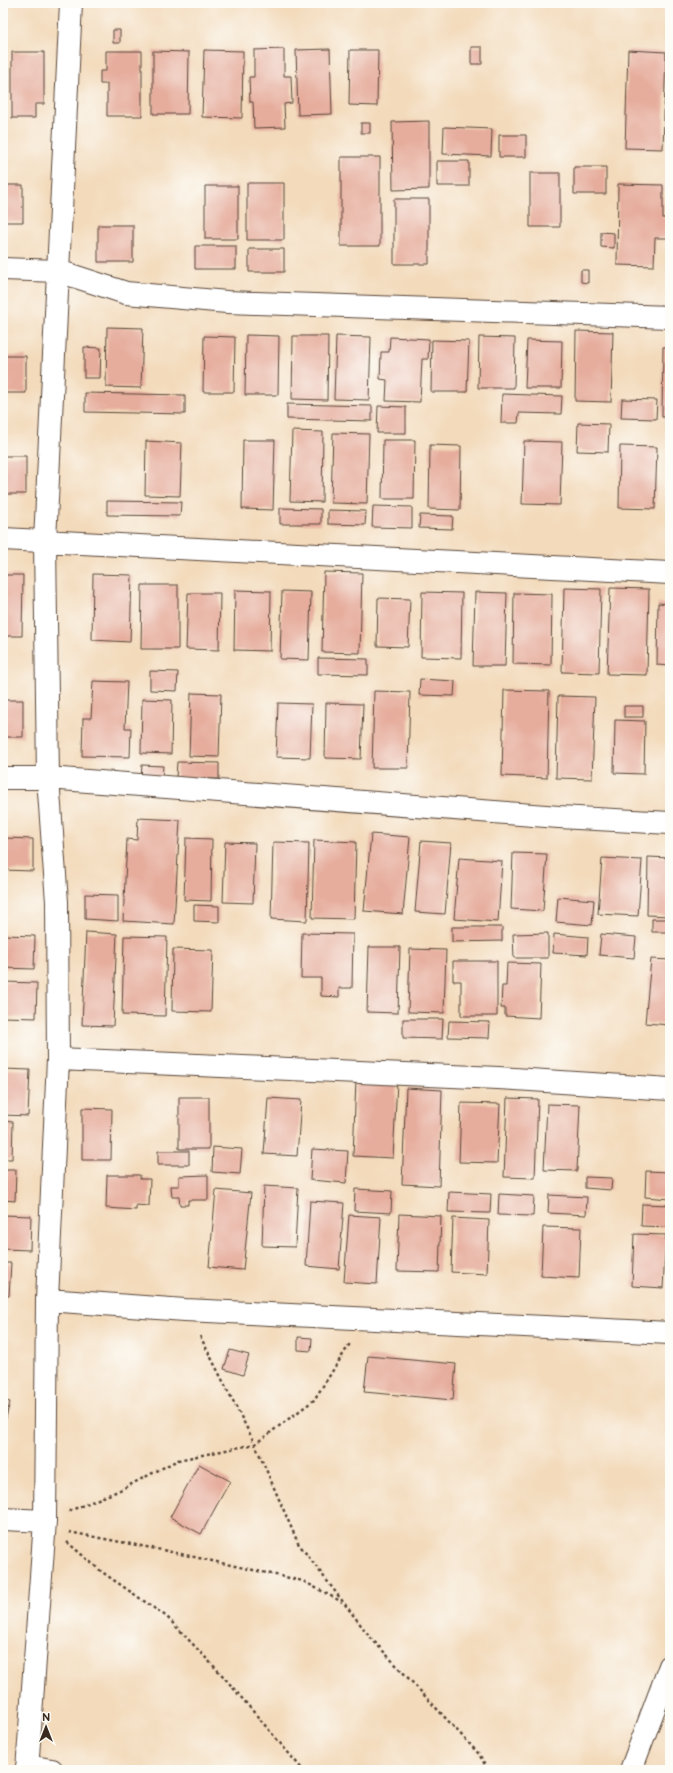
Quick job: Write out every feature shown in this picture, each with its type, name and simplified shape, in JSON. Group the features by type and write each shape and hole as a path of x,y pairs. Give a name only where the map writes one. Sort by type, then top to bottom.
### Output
{"street":[{"path":"52,1770 27,1768 49,1525 47,1300 58,1059 57,902 48,778 45,541 71,3"},
{"path":"3,269 58,270 126,292 227,302 670,317"},
{"path":"3,539 670,573"},
{"path":"3,778 48,778 559,817 670,823"},
{"path":"58,1059 498,1078 670,1089"},
{"path":"47,1300 185,1310 359,1317 670,1333"},
{"path":"3,1519 49,1525"},
{"path":"631,1770 670,1666"}],"path":[{"path":"185,1310 202,1338 255,1444 298,1543 370,1637 479,1754 488,1770"},
{"path":"49,1525 178,1460 255,1444 314,1400 355,1336 359,1317"},
{"path":"49,1525 303,1581 344,1603"},
{"path":"49,1525 102,1572 167,1617 223,1676 303,1770"}],"building":[{"path":"113,30 120,30 120,43 113,43"},
{"path":"471,47 482,47 482,64 471,64"},
{"path":"284,49 284,76 291,76 292,103 284,104 285,127 254,128 253,102 250,102 249,77 254,77 254,50"},
{"path":"330,49 332,114 298,115 296,50"},
{"path":"204,50 243,51 242,118 202,117"},
{"path":"350,50 378,50 377,106 349,105"},
{"path":"628,50 666,52 663,149 625,148"},
{"path":"106,51 142,51 142,116 107,116 107,84 100,84 100,71 106,71"},
{"path":"153,51 189,52 188,114 153,114"},
{"path":"12,52 44,52 44,104 35,104 35,118 12,118"},
{"path":"429,121 429,189 393,190 392,122"},
{"path":"361,123 370,123 370,133 361,133"},
{"path":"444,127 492,129 491,156 443,154"},
{"path":"499,135 526,135 526,157 499,157"},
{"path":"341,157 380,157 380,246 341,246"},
{"path":"437,161 469,161 469,186 437,186"},
{"path":"574,167 606,167 606,194 574,194"},
{"path":"530,173 560,173 560,227 530,227"},
{"path":"247,183 284,183 284,240 247,240"},
{"path":"618,184 663,185 663,218 669,219 669,238 655,238 654,266 617,265"},
{"path":"3,185 23,185 23,222 3,222"},
{"path":"205,186 238,186 238,239 205,239"},
{"path":"394,199 429,199 429,264 394,264"},
{"path":"98,225 133,225 133,262 98,262"},
{"path":"601,232 614,233 614,248 601,247"},
{"path":"195,246 236,246 236,269 195,269"},
{"path":"249,249 284,249 284,272 249,272"},
{"path":"581,270 588,270 588,283 581,282"},
{"path":"107,327 143,328 141,388 106,387"},
{"path":"576,331 613,332 611,402 575,401"},
{"path":"246,335 279,336 278,395 245,395"},
{"path":"204,336 235,337 234,392 203,392"},
{"path":"293,336 328,336 327,400 292,399"},
{"path":"336,336 371,337 369,400 334,399"},
{"path":"390,337 429,339 428,359 422,359 420,402 386,401 387,380 380,379 381,352 389,352"},
{"path":"479,337 515,338 514,388 478,388"},
{"path":"432,340 469,341 467,392 431,392"},
{"path":"527,340 562,341 561,388 525,388"},
{"path":"84,347 101,348 100,378 84,378"},
{"path":"663,347 670,347 670,417 662,417"},
{"path":"3,356 26,356 26,393 3,393"},
{"path":"85,393 185,395 185,414 85,412"},
{"path":"502,394 562,396 561,414 519,413 518,423 501,423"},
{"path":"622,399 657,400 656,419 621,418"},
{"path":"287,404 372,406 372,421 287,419"},
{"path":"378,406 406,407 406,433 377,433"},
{"path":"578,423 609,424 608,452 577,451"},
{"path":"669,430 670,458 668,458"},
{"path":"292,431 323,432 322,502 290,501"},
{"path":"333,433 369,434 367,504 331,503"},
{"path":"243,440 275,440 273,510 242,509"},
{"path":"383,440 415,440 414,499 382,499"},
{"path":"146,441 182,443 180,496 145,495"},
{"path":"524,441 562,442 560,505 522,504"},
{"path":"430,445 461,446 460,510 429,509"},
{"path":"620,446 657,447 655,509 619,508"},
{"path":"3,456 26,456 26,494 3,494"},
{"path":"107,501 181,502 180,516 107,515"},
{"path":"373,506 412,507 412,528 372,527"},
{"path":"280,508 321,509 321,524 280,524"},
{"path":"328,510 366,511 365,525 328,524"},
{"path":"420,515 453,516 452,529 419,528"},
{"path":"324,572 362,573 360,653 322,652"},
{"path":"93,574 132,575 130,642 92,640"},
{"path":"3,575 23,575 22,636 3,636"},
{"path":"142,585 178,585 178,649 141,649"},
{"path":"564,588 601,589 599,673 562,672"},
{"path":"610,588 649,589 647,675 607,674"},
{"path":"235,590 271,591 270,651 234,650"},
{"path":"282,591 311,592 309,660 280,659"},
{"path":"422,592 462,593 461,658 421,657"},
{"path":"475,592 507,593 505,666 473,666"},
{"path":"188,593 220,593 219,650 186,649"},
{"path":"514,593 552,594 551,665 513,664"},
{"path":"378,598 410,599 408,647 377,646"},
{"path":"658,603 670,604 670,666 657,665"},
{"path":"318,658 368,659 368,675 318,674"},
{"path":"150,671 178,672 177,691 150,690"},
{"path":"420,679 455,681 454,696 419,695"},
{"path":"93,681 127,682 125,728 131,728 130,757 82,756 83,718 91,718"},
{"path":"504,690 549,691 547,778 502,776"},
{"path":"374,691 410,692 408,768 372,768"},
{"path":"191,693 221,694 219,757 189,756"},
{"path":"558,696 595,697 592,779 556,778"},
{"path":"142,699 172,700 171,754 141,753"},
{"path":"3,700 23,700 23,737 3,737"},
{"path":"278,703 312,704 310,758 276,757"},
{"path":"326,703 363,704 361,759 325,758"},
{"path":"624,706 643,706 643,717 624,717"},
{"path":"615,720 645,721 644,774 614,773"},
{"path":"177,762 219,763 219,779 176,778"},
{"path":"142,765 163,766 162,779 141,778"},
{"path":"138,818 180,820 174,924 123,921 127,839 137,840"},
{"path":"371,834 410,837 403,914 364,911"},
{"path":"3,838 33,839 33,871 3,870"},
{"path":"186,838 212,839 211,901 184,900"},
{"path":"314,840 356,842 354,919 312,918"},
{"path":"421,841 451,843 445,914 415,912"},
{"path":"225,842 255,843 253,903 223,902"},
{"path":"273,842 309,843 307,921 271,919"},
{"path":"513,853 547,854 543,911 511,909"},
{"path":"648,857 670,858 670,916 647,915"},
{"path":"459,858 502,861 498,922 454,919"},
{"path":"602,858 642,860 638,916 598,914"},
{"path":"85,894 118,895 118,921 85,919"},
{"path":"558,897 594,900 592,925 556,922"},
{"path":"194,905 219,906 219,922 194,921"},
{"path":"652,919 670,919 670,932 652,932"},
{"path":"452,927 502,927 502,941 452,942"},
{"path":"86,932 117,934 113,1026 82,1025"},
{"path":"302,933 353,934 352,988 339,988 339,997 321,996 321,978 301,978"},
{"path":"548,933 548,958 514,958 513,934"},
{"path":"554,934 588,937 587,955 553,953"},
{"path":"601,934 636,937 634,958 599,955"},
{"path":"3,935 35,936 34,969 3,968"},
{"path":"124,936 167,937 165,1016 122,1015"},
{"path":"369,947 400,947 398,1013 367,1012"},
{"path":"173,949 213,950 211,1012 172,1011"},
{"path":"410,949 446,950 444,1013 408,1012"},
{"path":"651,959 670,960 670,1025 645,1023"},
{"path":"453,961 497,961 497,1016 461,1016 461,981 453,981"},
{"path":"507,963 541,964 539,1018 505,1016 505,1008 501,1008 502,986 506,986"},
{"path":"3,982 37,983 36,1018 3,1017"},
{"path":"403,1019 443,1019 442,1039 403,1038"},
{"path":"449,1021 490,1022 489,1038 448,1037"},
{"path":"3,1069 30,1070 28,1116 3,1115"},
{"path":"356,1080 397,1082 393,1158 353,1156"},
{"path":"406,1088 442,1090 439,1186 402,1184"},
{"path":"179,1097 209,1097 209,1149 179,1149"},
{"path":"268,1098 301,1100 297,1156 264,1154"},
{"path":"507,1098 538,1099 535,1178 504,1177"},
{"path":"461,1103 500,1104 497,1163 459,1162"},
{"path":"547,1104 580,1105 577,1171 544,1170"},
{"path":"82,1108 112,1109 111,1160 82,1160"},
{"path":"3,1121 13,1122 12,1159 3,1159"},
{"path":"213,1147 242,1149 240,1174 212,1172"},
{"path":"312,1149 348,1151 346,1183 310,1180"},
{"path":"158,1151 189,1151 189,1165 158,1165"},
{"path":"3,1170 16,1170 15,1201 3,1200"},
{"path":"646,1171 670,1172 670,1199 645,1197"},
{"path":"107,1175 140,1175 140,1179 150,1179 149,1206 136,1205 136,1210 106,1208"},
{"path":"208,1175 208,1200 188,1200 188,1205 180,1205 179,1197 172,1197 171,1186 179,1186 179,1176"},
{"path":"585,1177 612,1178 611,1190 585,1188"},
{"path":"264,1186 298,1188 295,1247 262,1246"},
{"path":"355,1189 392,1191 391,1213 354,1211"},
{"path":"216,1190 251,1193 243,1270 209,1267"},
{"path":"449,1192 491,1194 490,1213 448,1212"},
{"path":"499,1194 534,1196 533,1216 498,1215"},
{"path":"549,1195 587,1197 586,1215 548,1213"},
{"path":"310,1201 344,1203 339,1269 306,1266"},
{"path":"642,1204 670,1205 670,1227 641,1226"},
{"path":"399,1214 441,1216 439,1272 397,1271"},
{"path":"3,1215 31,1216 30,1250 3,1249"},
{"path":"349,1215 381,1217 377,1284 344,1282"},
{"path":"453,1218 489,1220 487,1274 451,1272"},
{"path":"543,1227 581,1228 579,1278 541,1276"},
{"path":"634,1234 666,1235 663,1288 632,1286"},
{"path":"3,1263 11,1263 9,1296 3,1296"},
{"path":"298,1337 312,1338 311,1351 298,1350"},
{"path":"230,1350 249,1355 243,1375 224,1369"},
{"path":"368,1356 456,1364 453,1400 364,1392"},
{"path":"3,1400 10,1402 4,1426 3,1426"},
{"path":"199,1464 230,1481 201,1534 170,1517"}]}
